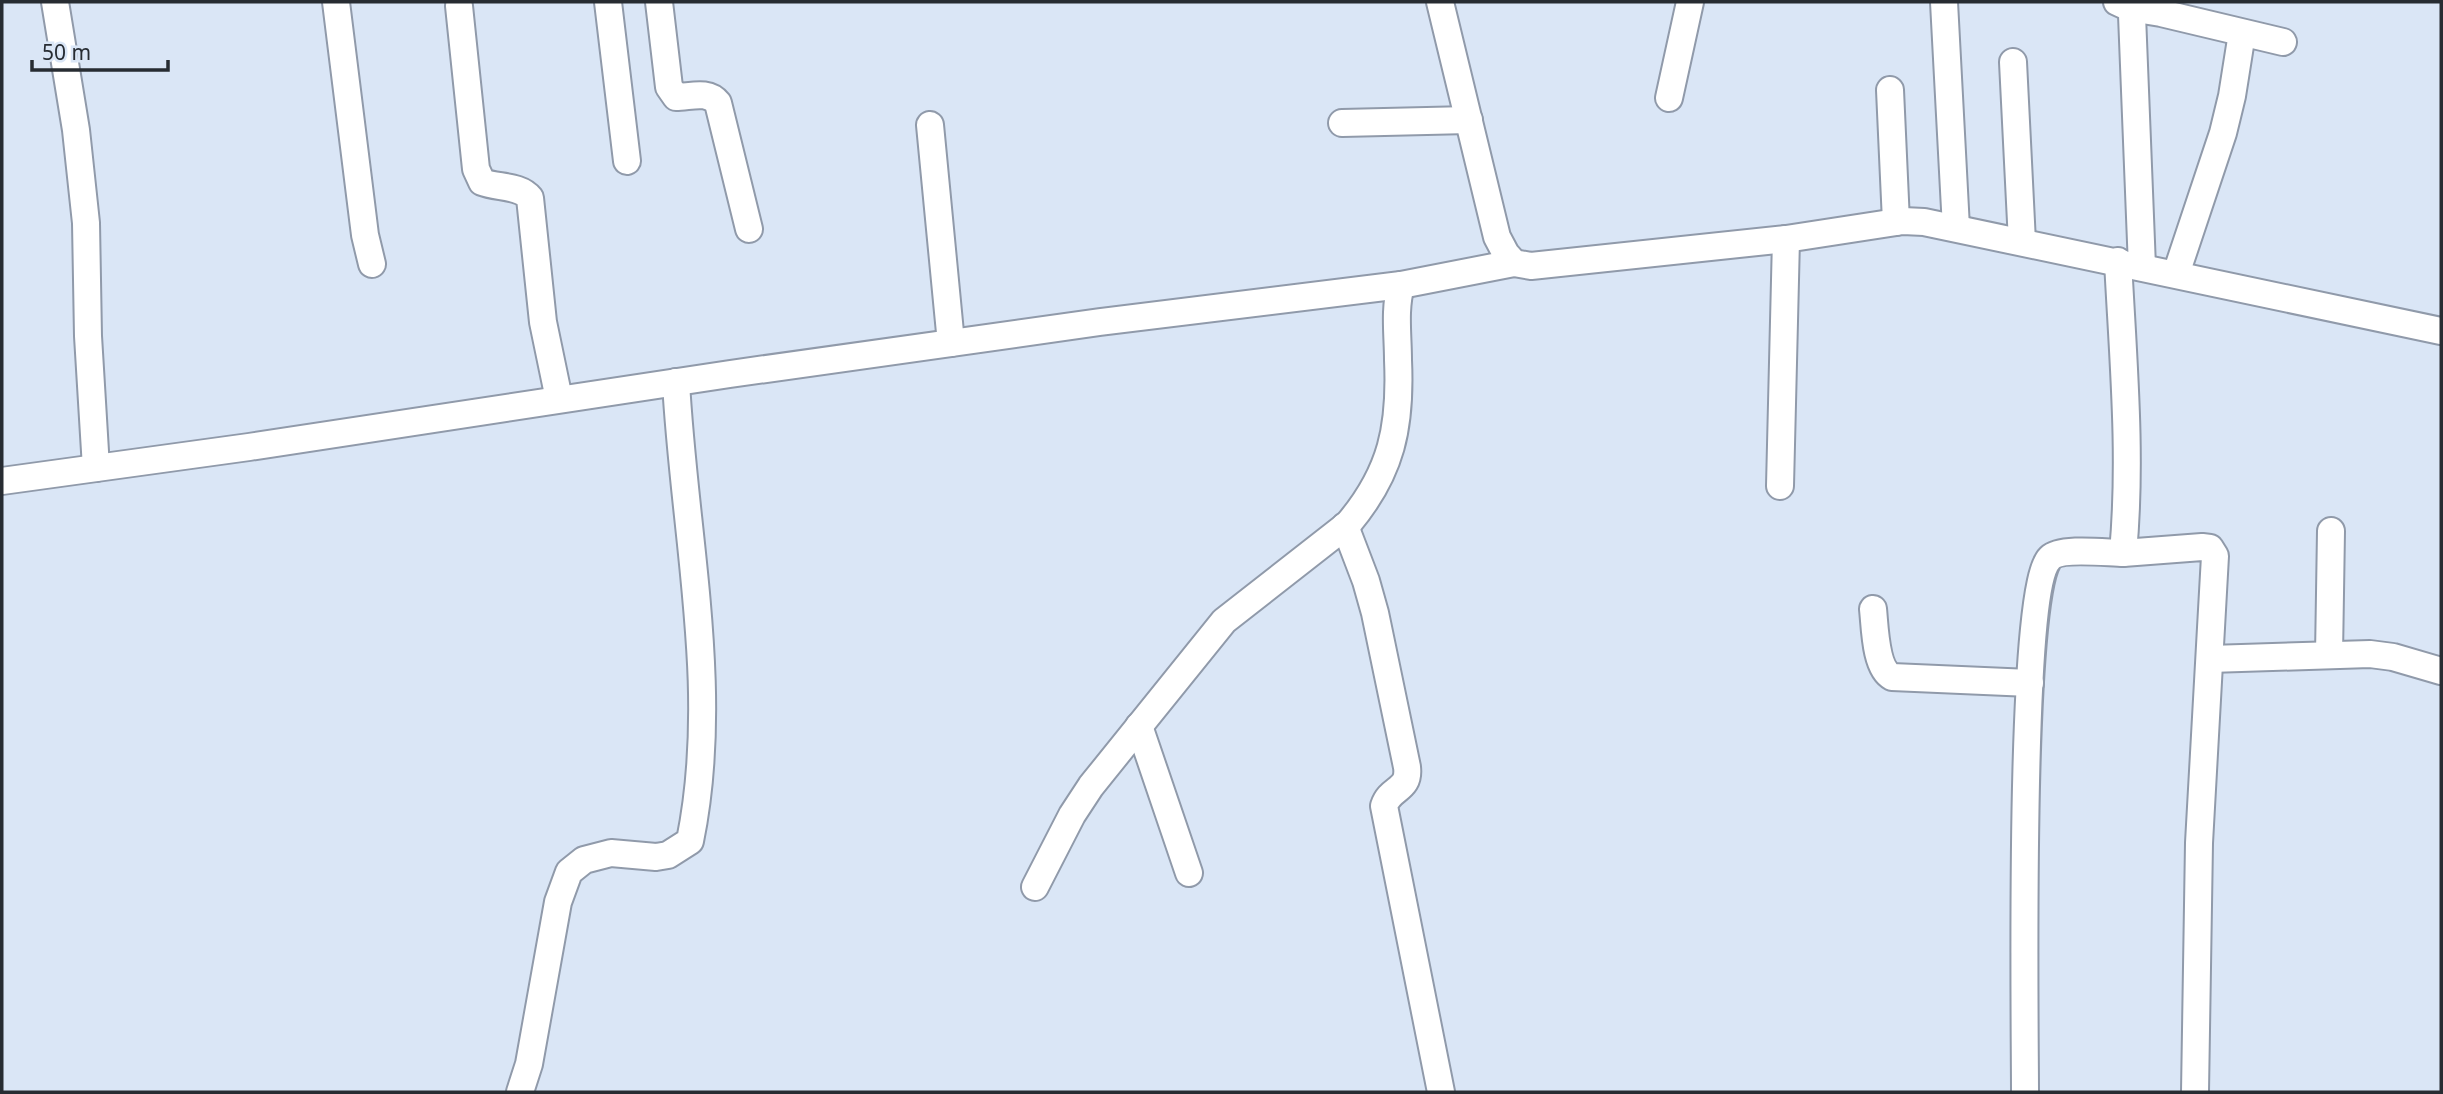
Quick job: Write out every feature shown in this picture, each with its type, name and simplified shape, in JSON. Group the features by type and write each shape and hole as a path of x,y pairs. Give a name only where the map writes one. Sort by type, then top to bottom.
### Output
{"street":[{"path":"55,2 76,130 86,223 88,336 96,468"},
{"path":"336,2 365,235 372,264"},
{"path":"608,2 627,161"},
{"path":"659,2 669,87 676,97 708,95 718,103 749,229"},
{"path":"1440,2 1497,237 1514,264"},
{"path":"1669,98 1690,2"},
{"path":"1944,2 1956,228"},
{"path":"459,5 476,169 482,182 518,190 530,198 543,322 559,399"},
{"path":"2123,553 2127,505 2130,264 2139,143 2124,5 2283,42"},
{"path":"2176,274 2223,133 2242,33"},
{"path":"2012,62 2021,242"},
{"path":"1890,90 1896,222"},
{"path":"1342,123 1469,120"},
{"path":"930,125 951,343"},
{"path":"2,481 951,343 1401,285 1514,264 1531,266 1786,239 1896,222 1924,222 1956,228 2441,331"},
{"path":"1780,486 1786,239"},
{"path":"1035,887 1078,806 1224,621 1345,526 1364,504 1381,476 1391,451 1400,398 1397,312 1401,285"},
{"path":"520,1092 529,1064 558,902 569,872 584,860 611,853 656,857 668,855 690,841 703,705 679,446 676,382"},
{"path":"1345,526 1375,613 1407,767 1407,780 1388,797 1384,806 1441,1092"},
{"path":"2329,655 2331,531"},
{"path":"2025,1092 2025,812 2030,683 2040,578 2049,559 2060,552 2123,553 2202,547 2210,548 2214,552 2215,561 2199,843 2195,1092"},
{"path":"1873,608 1881,665 1892,677 2030,683"},
{"path":"2210,659 2370,654 2393,657 2441,671"},
{"path":"1139,726 1189,873"}]}
